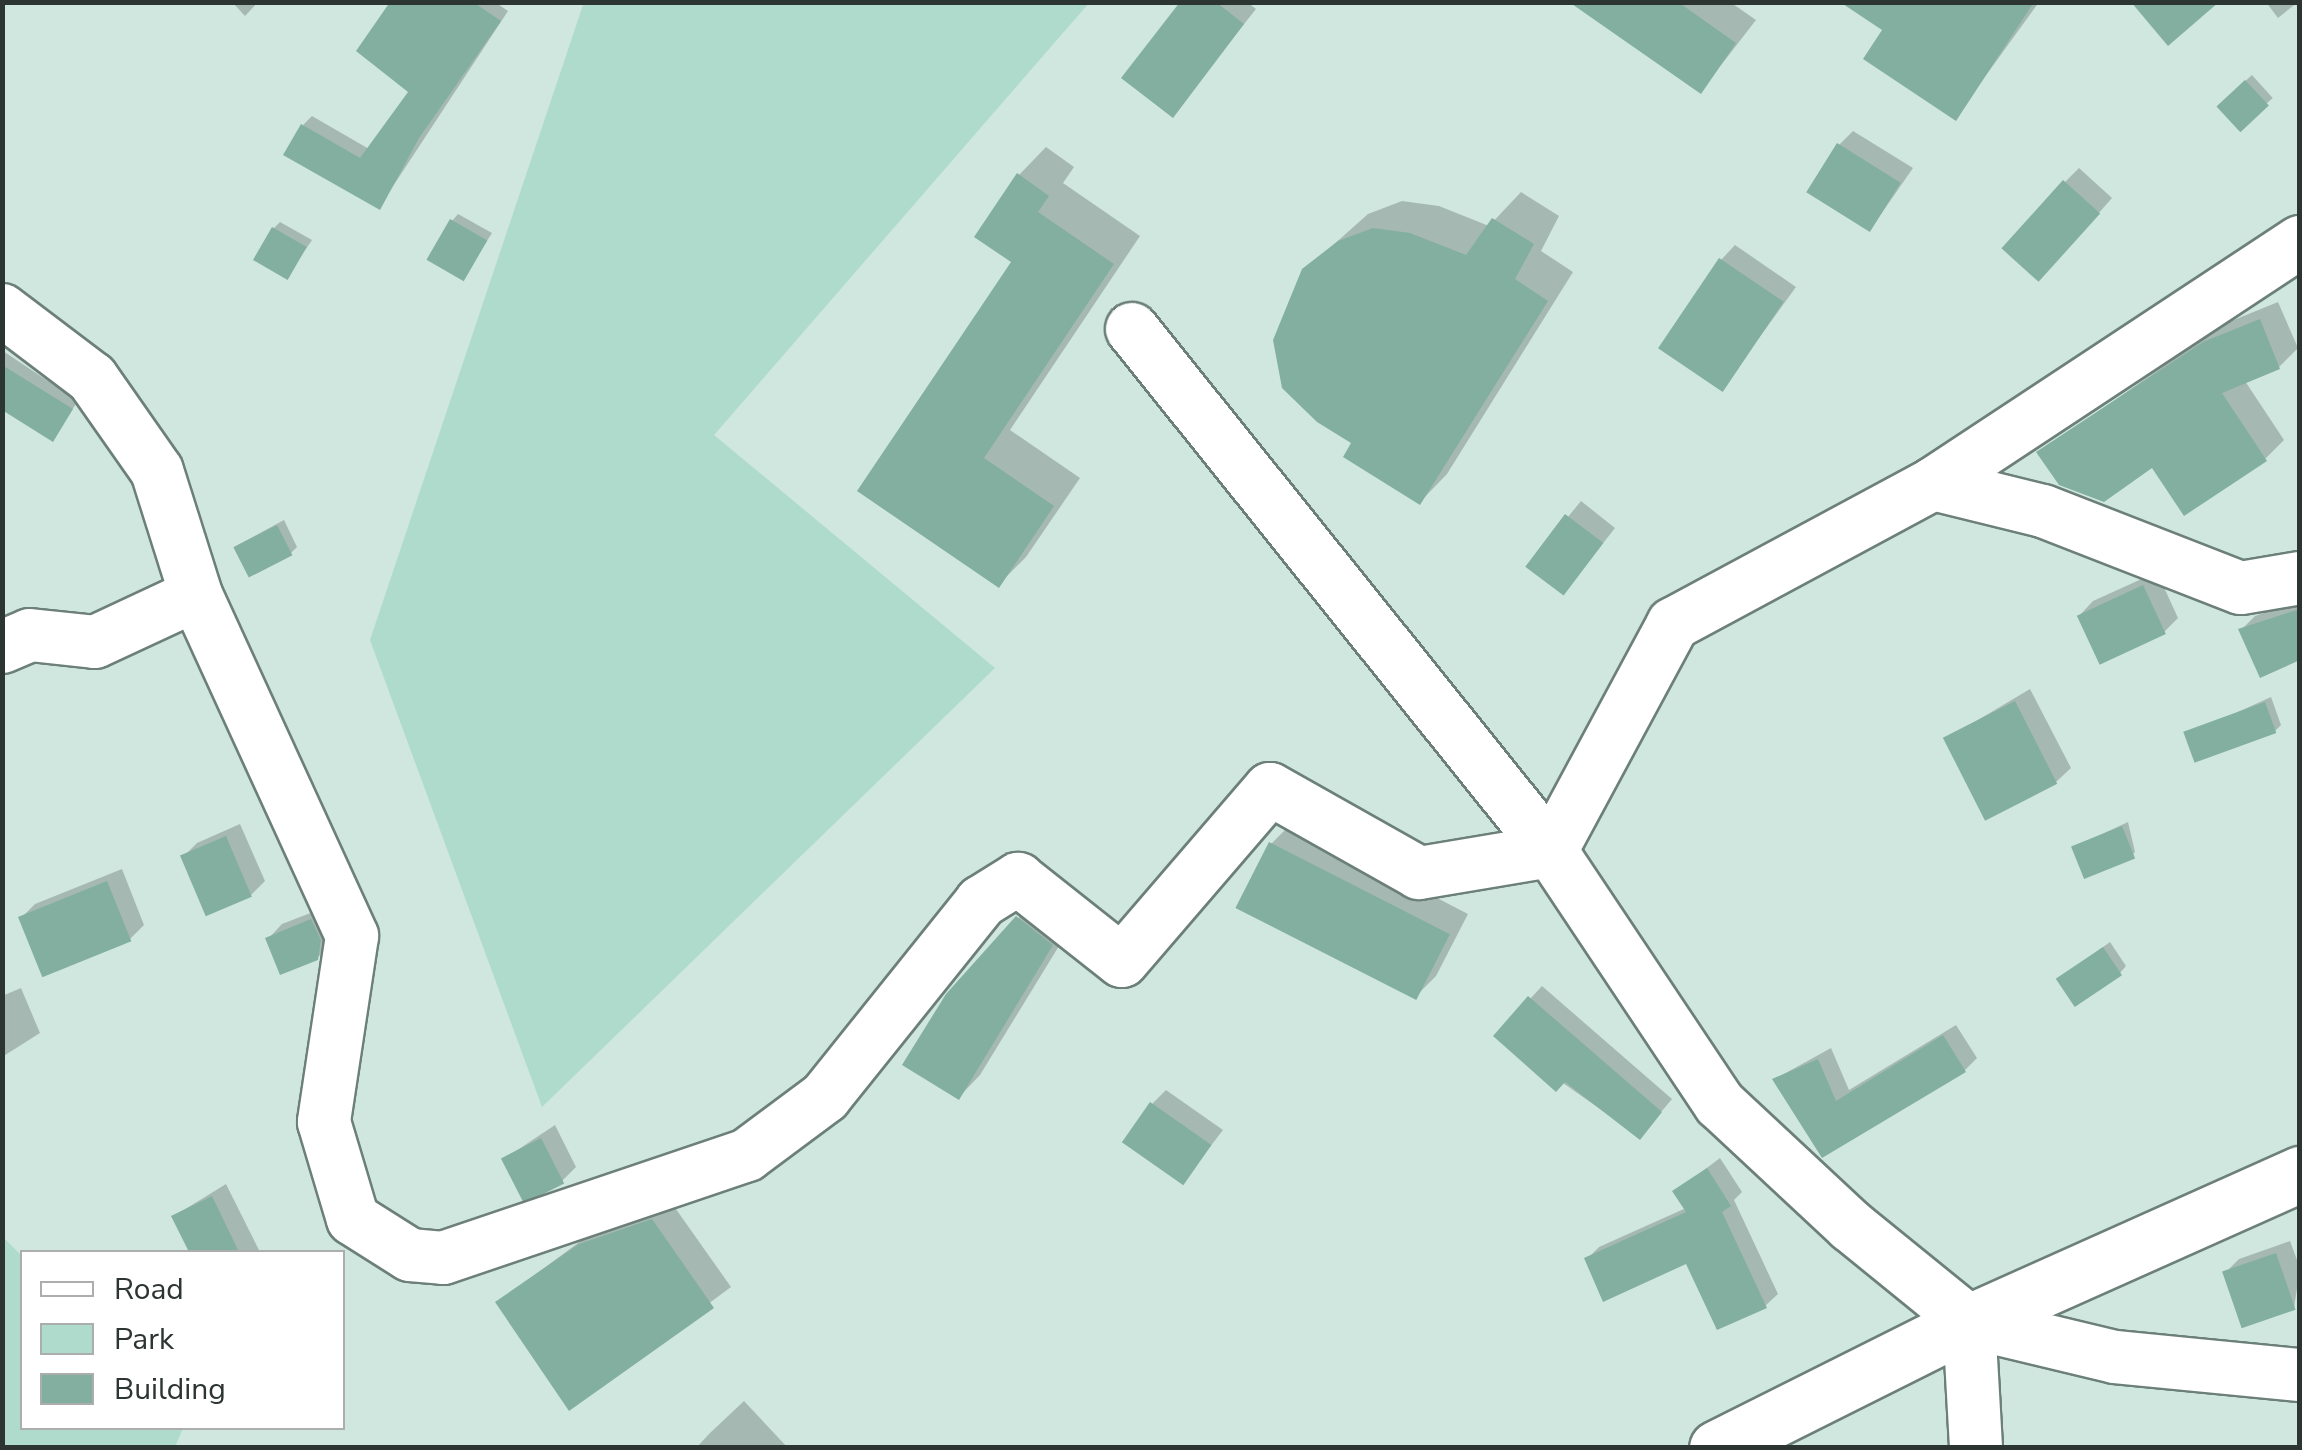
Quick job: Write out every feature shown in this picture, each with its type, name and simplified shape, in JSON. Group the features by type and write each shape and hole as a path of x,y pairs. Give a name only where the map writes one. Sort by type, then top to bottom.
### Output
{"street":[{"path":"1550,852 1674,624 1933,484 2300,242"},
{"path":"2,310 92,378 157,471 196,595 352,936 324,1122 352,1219 410,1254 443,1258 747,1155 825,1097 981,902 1018,878 1122,961 1270,789 1419,873 1550,852"},
{"path":"1132,329 1550,852 1720,1104 1851,1226 1969,1322 2114,1357 2300,1375"},
{"path":"1933,484 2043,511 2240,588 2300,578"},
{"path":"2,646 30,635 95,642 196,595"},
{"path":"1717,1448 1969,1322 2300,1174"},
{"path":"1969,1322 1976,1448"}],"green space":[{"path":"584,2 1089,3 714,435 995,668 542,1107 370,640"},
{"path":"2,1236 20,1254 20,1430 182,1430 175,1447 3,1447"}],"building":[{"path":"390,2 473,2 501,21 419,138 380,210 283,155 301,124 360,158 408,92 356,51"},
{"path":"1180,2 1216,2 1244,24 1173,118 1121,78"},
{"path":"1569,2 1678,2 1736,43 1701,94"},
{"path":"1840,2 2034,2 1956,121 1863,59 1882,30"},
{"path":"2131,2 2219,2 2168,46"},
{"path":"2245,80 2269,106 2240,132 2216,107"},
{"path":"1837,143 1901,183 1870,232 1806,192"},
{"path":"1017,173 1049,196 1038,212 1114,264 984,458 1054,506 999,588 857,491 1011,262 974,237"},
{"path":"2063,180 2100,213 2039,282 2001,248"},
{"path":"1492,218 1534,244 1515,279 1548,301 1420,505 1343,457 1351,443 1317,422 1282,388 1273,340 1302,269 1338,241 1373,228 1410,233 1466,255"},
{"path":"450,219 487,240 464,281 426,260"},
{"path":"272,227 307,247 288,280 253,260"},
{"path":"1719,258 1784,302 1723,392 1658,348"},
{"path":"2260,319 2280,369 2222,393 2267,461 2184,516 2152,468 2104,502 2059,485 2036,452 2203,342"},
{"path":"2,365 73,409 53,442 2,410"},
{"path":"1565,514 1603,543 1564,596 1525,567"},
{"path":"277,525 292,555 249,578 233,547"},
{"path":"2143,585 2166,634 2100,665 2077,616"},
{"path":"2300,609 2300,660 2260,678 2238,629"},
{"path":"2015,701 2057,784 1985,821 1943,738"},
{"path":"2265,702 2276,733 2195,763 2183,732"},
{"path":"2122,826 2135,858 2084,879 2071,847"},
{"path":"226,836 252,897 206,916 180,856"},
{"path":"1269,842 1450,934 1416,1000 1235,908"},
{"path":"107,881 131,941 42,977 18,917"},
{"path":"1016,916 1053,945 959,1100 902,1065 946,994"},
{"path":"311,919 321,940 318,960 280,975 265,938"},
{"path":"2103,947 2122,975 2075,1007 2056,979"},
{"path":"1528,996 1662,1112 1640,1140 1565,1082 1556,1092 1493,1036"},
{"path":"1943,1035 1966,1072 1822,1158 1772,1079 1818,1059 1836,1101"},
{"path":"1150,1102 1211,1145 1183,1185 1122,1142"},
{"path":"541,1138 564,1183 524,1204 501,1158"},
{"path":"1707,1168 1731,1206 1722,1212 1767,1308 1717,1330 1686,1264 1603,1302 1584,1258 1686,1212 1672,1191"},
{"path":"212,1196 238,1250 188,1250 171,1216"},
{"path":"652,1219 714,1308 569,1411 495,1302 579,1244"},
{"path":"2276,1253 2296,1310 2242,1328 2222,1272"}]}
